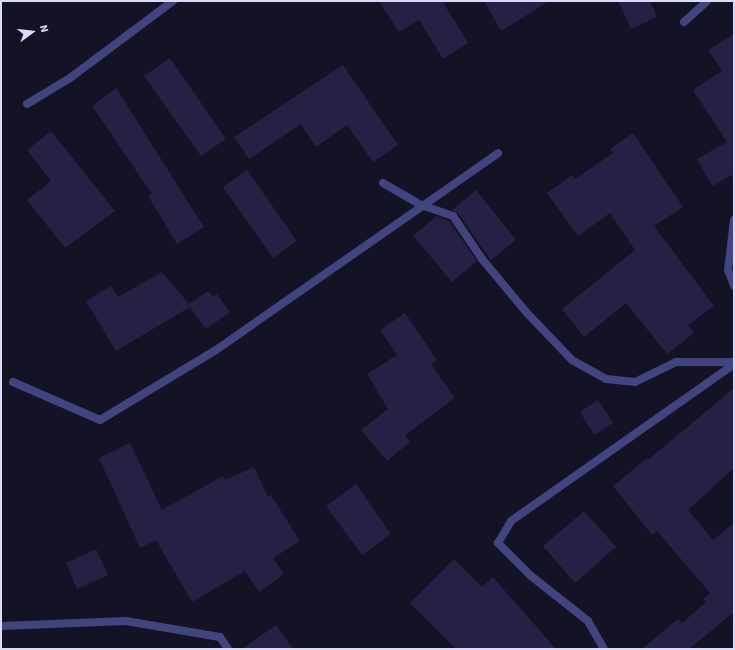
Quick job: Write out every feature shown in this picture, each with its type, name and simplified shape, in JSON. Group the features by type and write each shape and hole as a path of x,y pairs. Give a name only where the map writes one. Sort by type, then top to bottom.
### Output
{"street":[{"path":"28,104 70,78 173,1"},
{"path":"684,22 707,1"},
{"path":"13,382 100,420 216,350 498,153"},
{"path":"383,183 421,206 452,216 482,259 527,313 572,360 606,379 635,382 676,362 734,363"},
{"path":"734,220 728,270 734,286"},
{"path":"604,649 588,621 531,576 498,543 511,521 734,363"},
{"path":"1,626 126,621 220,637 228,649"}],"building":[{"path":"379,1 449,1 444,4 468,43 443,59 419,20 399,32"},
{"path":"484,1 549,1 501,31"},
{"path":"618,1 650,1 657,17 631,29"},
{"path":"734,34 734,174 712,186 697,159 727,142 693,90 722,71 708,50"},
{"path":"170,58 226,139 201,156 144,76"},
{"path":"343,65 398,145 373,162 347,125 316,147 301,124 249,159 234,137"},
{"path":"116,88 204,227 177,244 148,196 152,194 92,106"},
{"path":"51,131 115,211 65,248 27,200 51,181 27,150"},
{"path":"633,133 683,207 654,226 714,306 688,325 694,333 667,354 626,303 584,337 562,309 635,250 610,213 578,236 547,193 572,175 575,179 613,153 610,149"},
{"path":"247,170 297,241 273,258 223,187"},
{"path":"476,190 516,240 491,260 458,213 452,210"},
{"path":"437,216 449,221 477,261 452,282 413,236"},
{"path":"162,272 189,304 208,291 213,297 217,294 230,312 206,329 190,307 116,351 86,301 111,286 118,297"},
{"path":"405,313 437,360 431,364 455,398 405,435 410,442 387,461 361,430 388,409 367,374 397,355 380,330"},
{"path":"734,388 734,468 688,510 713,540 734,523 734,612 689,649 642,649 678,619 682,623 706,602 703,599 710,593 657,531 652,535 613,486 647,458 648,460"},
{"path":"598,400 613,423 594,435 580,412"},
{"path":"130,443 162,510 223,476 225,480 254,467 268,497 271,495 300,541 273,558 284,574 259,592 245,571 192,602 156,540 140,548 99,458"},
{"path":"356,484 391,534 362,555 326,506"},
{"path":"584,511 616,547 575,583 543,546"},
{"path":"96,549 108,575 77,589 66,563"},
{"path":"454,559 482,587 493,577 556,649 456,649 410,603"},
{"path":"276,625 293,649 242,649"}]}
